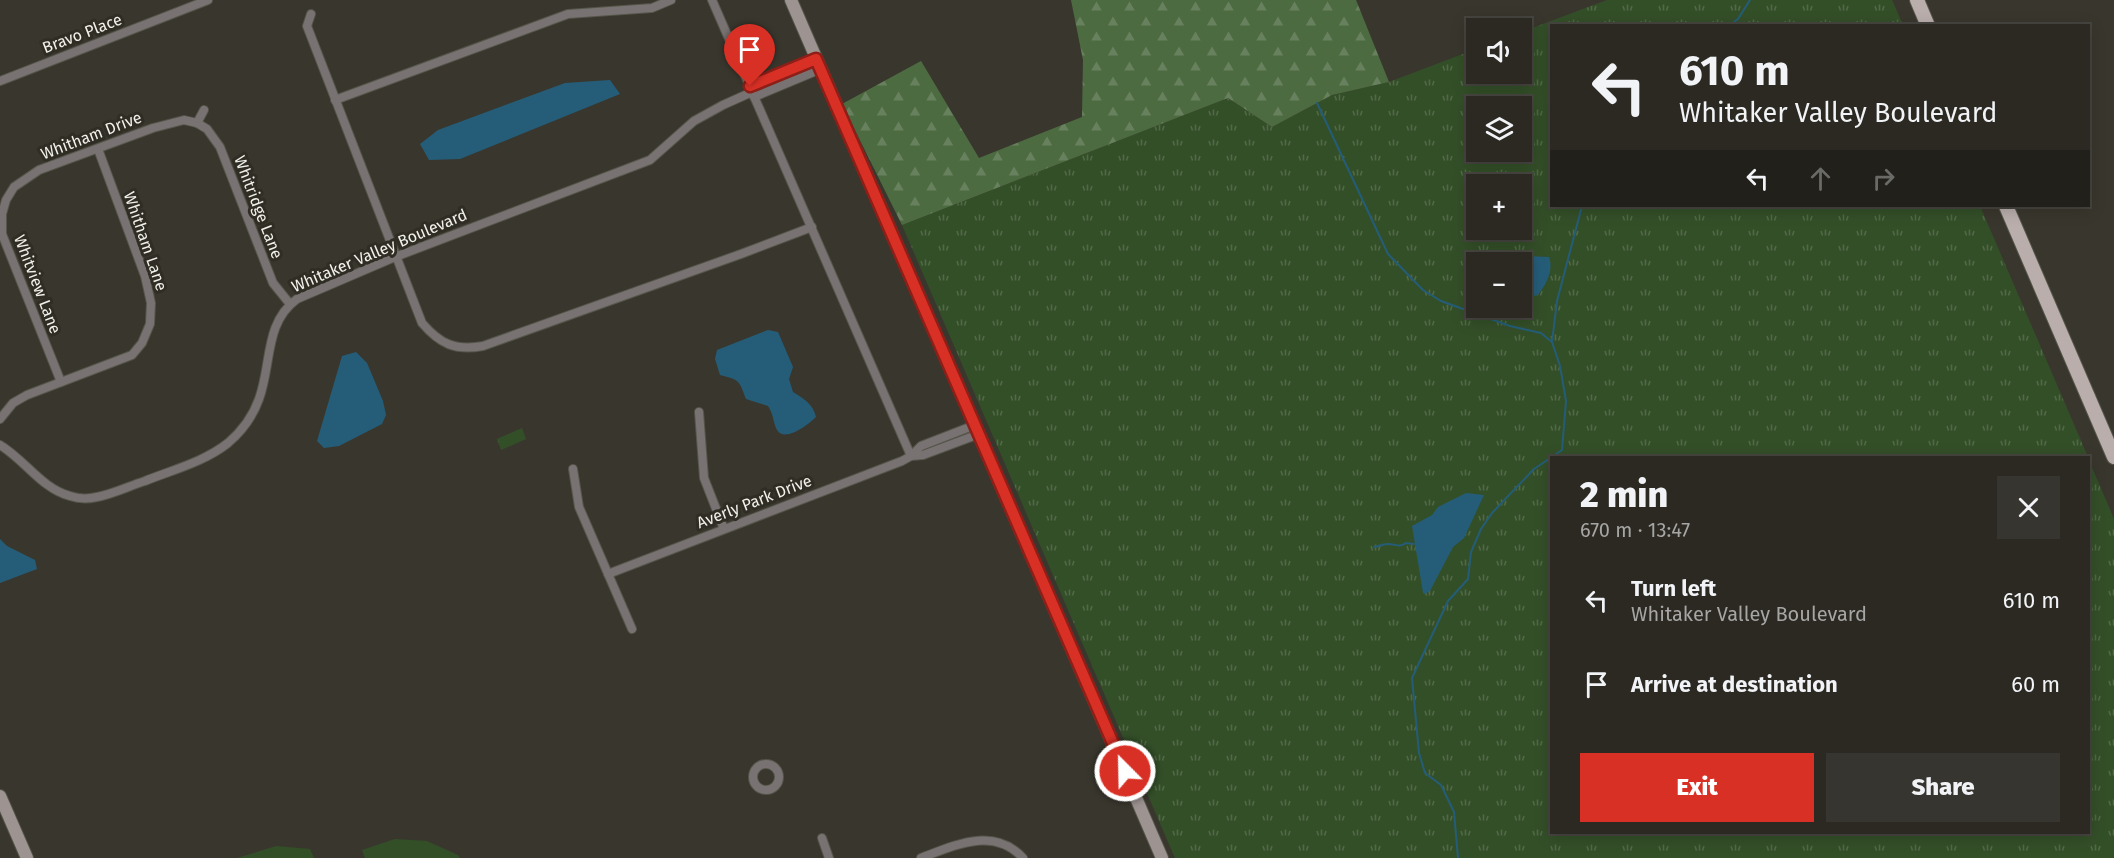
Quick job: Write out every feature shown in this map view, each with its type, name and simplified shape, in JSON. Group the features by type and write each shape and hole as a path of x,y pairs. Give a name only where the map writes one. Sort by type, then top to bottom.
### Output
{"main road":[{"path":"1917,0 1927,24"},
{"path":"2006,207 2114,457"}],"street":[{"name":"Bravo Place","path":"0,81 208,0"},
{"path":"335,100 568,14 652,8 671,0"},
{"path":"712,0 910,456"},
{"path":"791,0 1162,858"},
{"path":"311,14 307,26 422,323 432,335 450,346 468,349 483,346 812,227"},
{"name":"Whitaker Valley Boulevard","path":"0,445 50,486 64,495 80,498 102,496 206,457 235,437 252,414 264,383 274,329 280,315 290,304 305,294 395,257 650,160 694,121 723,105 818,64"},
{"path":"197,123 204,110"},
{"name":"Whitham Drive","path":"3,199 14,187 39,170 165,124 184,120 197,123"},
{"name":"Whitridge Lane","path":"197,123 207,129 220,147 273,283 290,304"},
{"name":"Whitham Lane","path":"61,382 132,355 142,343 150,324 151,303 145,276 98,149"},
{"name":"Whitview Lane","path":"3,199 2,234 61,382"},
{"path":"0,419 19,399 61,382"},
{"path":"699,412 704,478 724,529"},
{"name":"Averly Park Drive","path":"608,574 902,461 921,446 977,430"},
{"path":"573,469 579,507 632,629"},
{"path":"0,796 27,858"},
{"path":"822,838 829,858"},
{"path":"921,858 965,842 987,840 1007,845 1023,858"}],"green space":[{"path":"1071,0 1356,0 1389,82 1332,95 1272,127 1228,98 902,225 842,104 921,61 979,158 1082,117 1083,60"},
{"path":"1607,0 1892,0 1903,24 1550,24 1550,207 1980,207 2088,456 1550,456 1550,834 2090,834 2090,463 2114,519 2114,858 1175,858 902,225 1228,98 1272,127 1332,95 1389,82 1466,53 1466,84 1532,84 1532,28"},
{"path":"522,428 526,439 501,450 497,439"},
{"path":"395,839 427,841 460,858 365,858 362,850"},
{"path":"276,846 310,849 314,858 237,858"}],"water":[{"path":"610,80 620,94 460,159 429,160 420,144 438,130 565,83"},
{"path":"1532,256 1549,257 1550,272 1538,295 1532,296"},
{"path":"768,330 778,332 793,367 789,379 793,392 810,405 815,412 816,417 803,428 791,433 785,434 777,430 768,406 746,399 738,382 720,375 715,359 717,350"},
{"path":"356,352 367,363 383,401 386,415 382,424 339,446 324,448 317,441 342,356"},
{"path":"1466,493 1484,495 1464,538 1453,547 1430,591 1425,594 1412,526 1432,515 1438,507"},
{"path":"0,539 7,546 35,560 37,569 0,583"}],"waterway":[{"path":"1731,24 1738,19 1750,0"},
{"path":"1317,103 1388,254 1423,290 1441,301 1510,326 1541,333 1552,342 1560,366 1566,401 1562,450 1553,456"},
{"path":"1552,342 1557,301 1582,207"},
{"path":"1458,858 1454,812 1441,785 1425,773 1419,753 1412,678 1448,601 1468,579 1471,552 1481,529 1492,513 1534,469 1550,458"},
{"path":"1374,547 1386,544 1399,546 1406,543 1414,544"}],"route":[{"path":"750,86 816,59 1125,771"}]}
